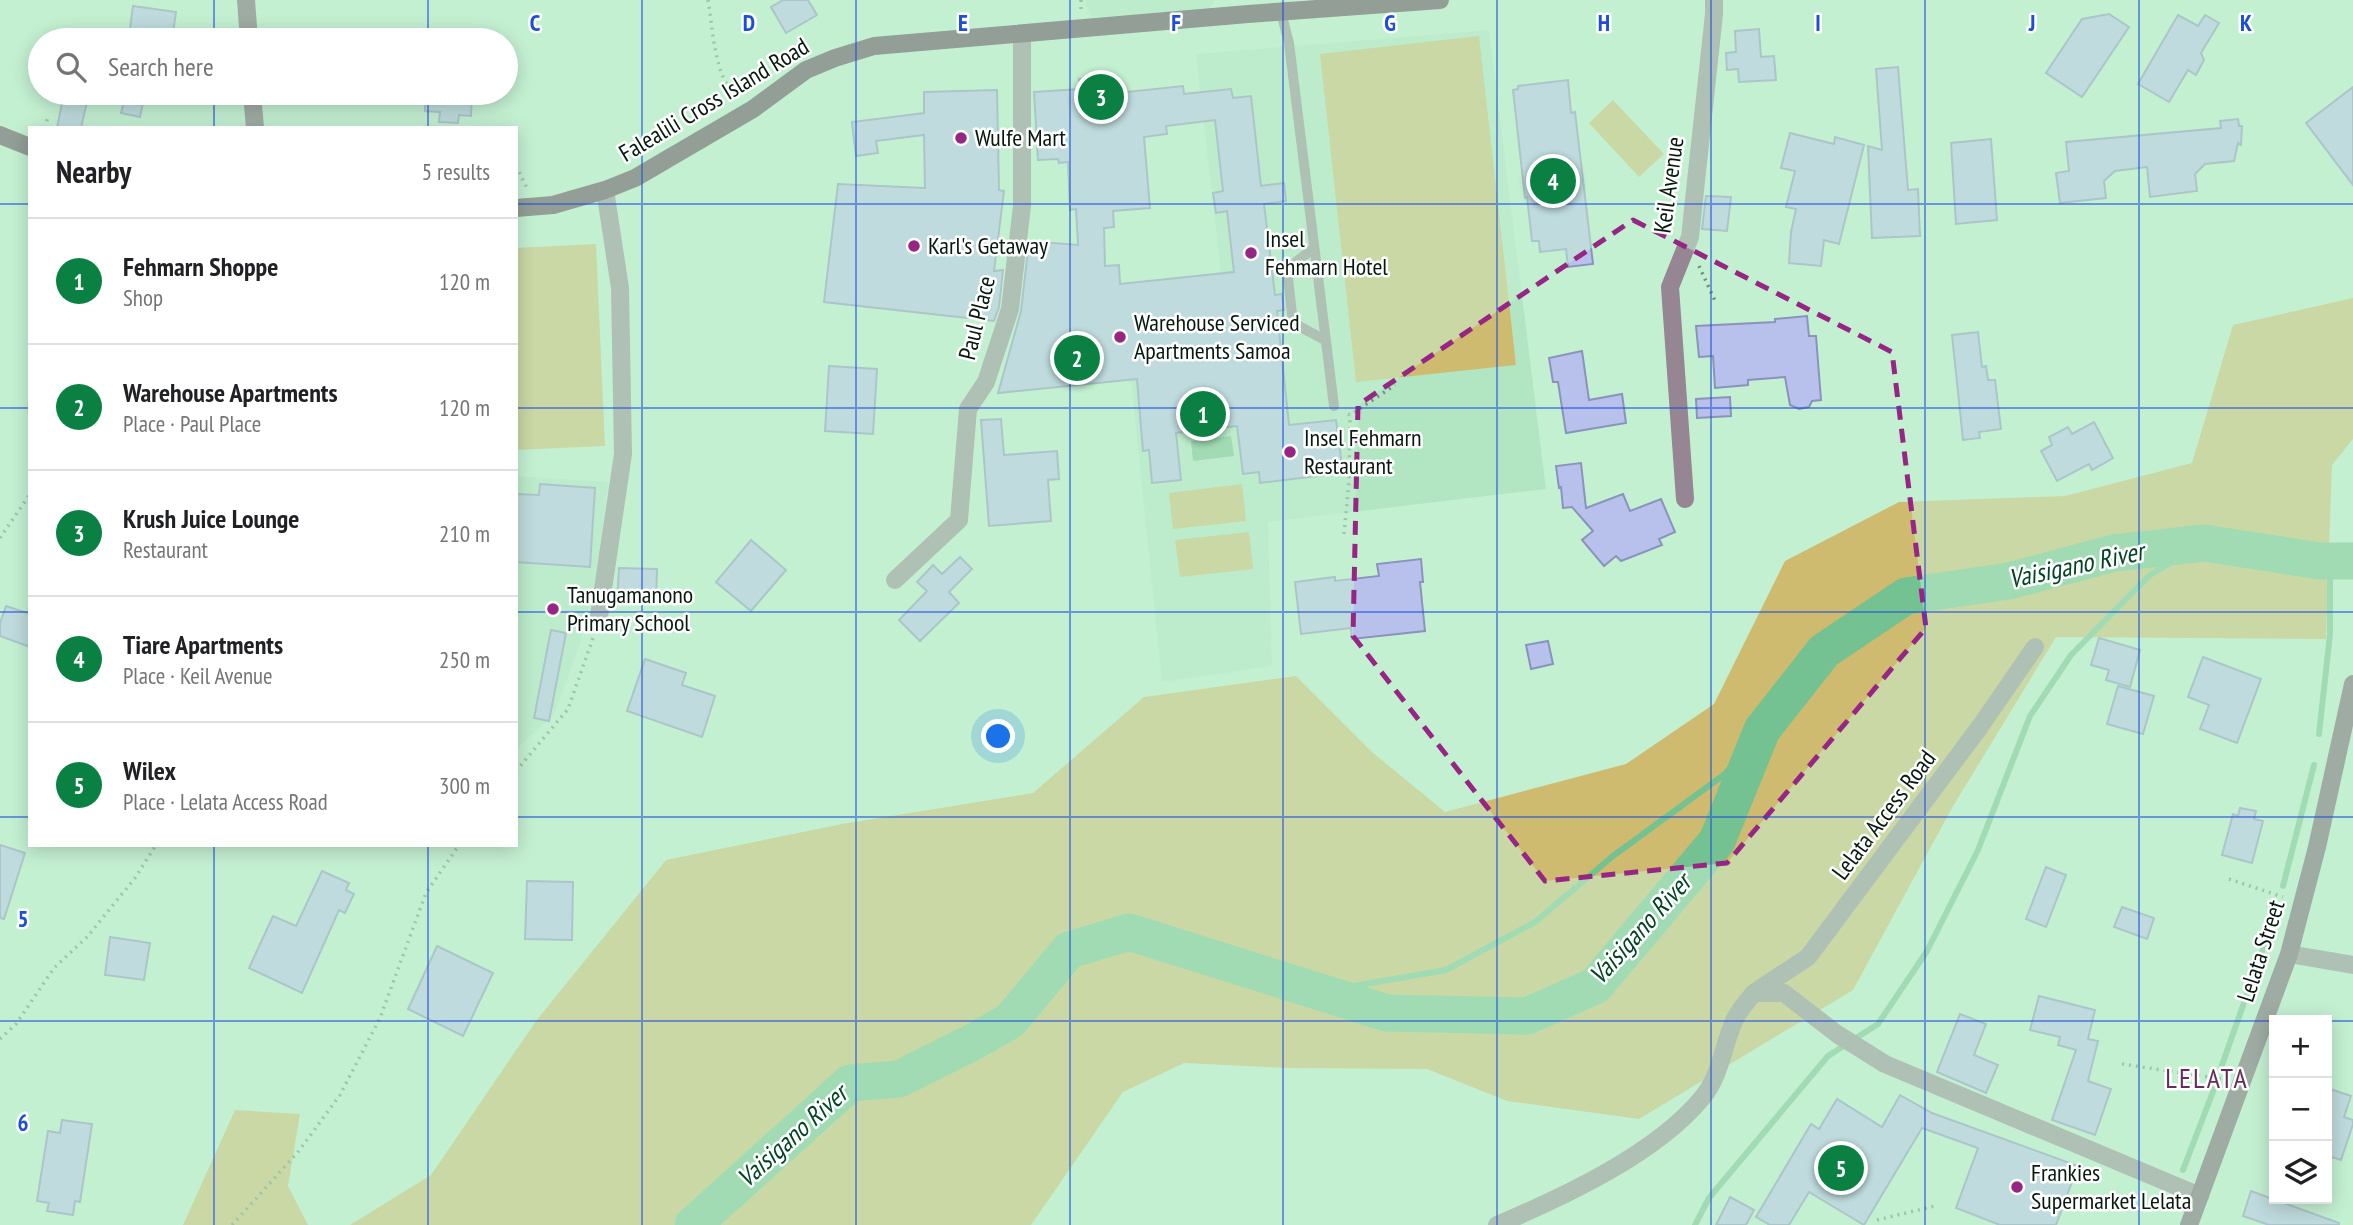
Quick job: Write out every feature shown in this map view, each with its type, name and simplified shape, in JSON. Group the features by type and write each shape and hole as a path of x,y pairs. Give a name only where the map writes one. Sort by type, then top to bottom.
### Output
{"main road":[{"path":"246,0 247,28"},
{"name":"Falealili Cross Island Road","path":"518,208 553,205 635,178 752,109 806,70 874,46 1022,34 1247,7 1289,8 1440,0"},
{"path":"253,105 255,126"},
{"path":"0,135 28,145"},
{"name":"Lelata Street","path":"2189,1225 2289,954 2353,684"}],"street":[{"name":"Keil Avenue","path":"1685,499 1670,287 1688,242 1714,0"},
{"name":"Paul Place","path":"895,580 959,520 968,409 986,382 1010,309 1022,206 1022,34"},
{"path":"598,623 623,454 620,288 605,190"},
{"name":"Lelata Access Road","path":"1497,1225 1545,1205 1657,1140 1703,1097 1722,1060 1735,1018 1754,993 1808,957 1979,728 2035,647"},
{"path":"2289,954 2353,965"},
{"path":"1754,993 1784,993 1837,1034 1885,1064 2200,1196"}],"lane":[{"path":"1289,8 1289,43 1334,406"},
{"path":"1314,248 1287,269 1293,323 1325,340"}],"path":[{"path":"708,0 719,67 732,92 752,109"},
{"path":"46,126 48,116"},
{"path":"1688,242 1716,303"},
{"path":"1350,415 1395,385"},
{"path":"1334,406 1350,415"},
{"path":"1344,534 1349,482 1350,415"},
{"path":"0,538 28,497"},
{"path":"518,769 568,709 598,623"},
{"path":"0,1039 16,1024 54,968 87,937 135,878 155,847"},
{"path":"232,1225 298,1152 340,1095 380,1018 426,893 457,847"},
{"path":"2229,879 2302,904"},
{"path":"2122,1064 2241,1083"},
{"path":"1877,1220 1935,1206"}],"highlighted area":[{"path":"1633,220 1892,352 1926,628 1727,863 1545,881 1353,636 1358,405"}],"shaded area":[{"path":"1087,0 1215,0 1208,11 1092,17 1086,5"},
{"name":"Insel Fehmarn Hotel","path":"1489,30 1546,489 1268,522 1272,666 1162,682 1131,379 1221,274 1196,54"},
{"path":"1479,36 1516,365 1356,382 1320,54"},
{"path":"1613,100 1664,154 1639,177 1589,123"},
{"path":"596,244 605,446 518,450 518,248"},
{"path":"2353,298 2353,439 2332,465 2326,639 2056,637 1952,808 1853,990 1639,1119 1507,1101 1427,1069 1287,1068 1184,1063 1123,1092 1031,1225 350,1225 431,1175 536,1021 666,860 842,824 1033,793 1144,697 1296,676 1372,752 1445,812 1626,764 1714,704 1785,561 1899,502 2065,496 2192,463 2233,325"},
{"path":"1231,436 1234,456 1193,461 1191,441"},
{"name":"Tanugamanono Primary School","path":"518,476 608,482 597,577 581,641 554,715 518,747"},
{"path":"1242,484 1246,521 1173,529 1169,493"},
{"path":"1249,532 1253,569 1180,577 1175,540"},
{"path":"235,1110 300,1114 288,1186 308,1225 183,1225"}],"building":[{"path":"783,0 808,0 817,15 786,33 771,7"},
{"path":"133,6 176,12 174,28 130,28"},
{"path":"2109,14 2129,27 2082,97 2046,73 2082,19"},
{"path":"2178,15 2198,26 2205,15 2219,23 2201,53 2204,60 2196,75 2188,70 2169,102 2138,84"},
{"path":"1759,29 1761,57 1774,56 1776,80 1739,82 1738,69 1727,70 1726,53 1736,52 1735,31"},
{"path":"1898,67 1908,190 1918,189 1920,236 1872,238 1868,146 1882,150 1876,69"},
{"path":"1116,77 1118,93 1183,86 1184,94 1231,89 1233,98 1251,96 1261,186 1284,183 1286,201 1264,204 1275,295 1282,294 1284,310 1277,311 1289,425 1336,420 1343,473 1260,483 1259,472 1243,474 1237,426 1176,433 1181,480 1152,483 1149,450 1143,451 1137,379 998,393 1021,311 1029,241 1078,245 1076,209 1070,210 1068,162 1059,163 1058,159 1038,160 1034,92 1080,89 1079,79","holes":["1215,120 1223,191 1213,193 1216,213 1227,211 1234,272 1120,284 1119,265 1105,266 1104,228 1114,227 1113,211 1150,208 1144,137 1167,134 1166,126"]},
{"path":"1568,80 1571,113 1575,112 1593,264 1568,267 1566,249 1540,252 1539,241 1532,241 1513,90 1518,89 1518,86"},
{"path":"2353,87 2353,185 2306,123"},
{"name":"Karl's Getaway","path":"997,90 999,190 1004,191 994,271 1003,270 999,307 994,321 824,302 838,184 925,188 924,135 876,141 878,153 856,156 852,122 924,113 924,92"},
{"path":"62,105 86,105 81,126 57,126"},
{"path":"123,105 142,105 140,117 121,113"},
{"path":"425,105 471,105 471,116 459,115 458,123 439,122 440,112 425,111"},
{"path":"2238,119 2239,126 2242,126 2241,145 2238,143 2234,161 2205,164 2195,174 2197,191 2150,197 2147,167 2115,171 2104,181 2106,198 2060,203 2056,173 2069,171 2066,142 2221,128 2220,121"},
{"path":"1790,133 1834,144 1835,137 1864,145 1839,244 1824,240 1821,266 1789,263 1796,209 1786,207 1795,171 1781,168"},
{"path":"1991,139 1997,220 1956,224 1951,143"},
{"path":"1706,196 1731,197 1727,231 1702,229"},
{"path":"1807,316 1809,336 1816,336 1821,400 1812,401 1809,407 1799,409 1790,405 1785,377 1748,380 1748,385 1715,388 1713,356 1699,357 1696,326 1775,322 1775,319"},
{"path":"1978,332 1982,367 1986,366 1988,380 1995,380 2001,429 1979,432 1980,438 1963,440 1952,335"},
{"path":"1582,351 1589,400 1622,394 1626,423 1566,433 1558,382 1553,382 1549,358"},
{"path":"829,366 877,369 873,434 825,431"},
{"path":"1730,397 1731,416 1697,418 1696,399"},
{"path":"1001,419 1004,455 1057,451 1059,479 1048,480 1051,521 989,526 981,420"},
{"path":"2094,422 2113,458 2092,470 2089,464 2057,481 2041,451 2052,445 2049,437 2068,427 2072,434"},
{"path":"1581,463 1586,508 1623,494 1630,511 1661,499 1675,532 1659,539 1662,545 1621,561 1616,556 1604,566 1582,540 1593,531 1572,507 1563,508 1556,466"},
{"path":"540,484 595,488 590,567 518,562 518,494 539,495"},
{"path":"751,540 786,570 751,611 716,582"},
{"path":"960,557 972,569 949,592 959,603 920,641 899,620 927,591 917,582 933,565 942,574"},
{"path":"1421,559 1423,582 1420,582 1425,631 1352,639 1351,628 1301,634 1295,582 1335,577 1335,581 1379,576 1377,564"},
{"path":"619,568 657,569 656,603 617,602"},
{"path":"6,606 28,613 28,646 0,636 0,623"},
{"path":"551,630 566,633 549,721 534,718"},
{"path":"2099,638 2140,650 2130,687 2106,680 2109,670 2091,665"},
{"path":"1548,641 1553,664 1531,669 1526,645"},
{"path":"2203,657 2261,679 2237,743 2200,729 2209,705 2188,697"},
{"path":"645,659 686,673 682,685 715,696 702,737 627,711"},
{"path":"2118,686 2154,696 2143,734 2107,724"},
{"path":"2240,808 2256,811 2254,819 2263,821 2252,863 2222,855 2233,814 2238,816"},
{"path":"0,845 25,853 4,919 0,918"},
{"path":"2046,867 2066,875 2046,927 2026,919"},
{"path":"322,871 349,883 346,890 354,894 345,913 339,910 302,993 249,968 273,916 296,926"},
{"path":"527,881 573,882 572,940 525,939"},
{"path":"2122,907 2154,918 2147,939 2114,927"},
{"path":"110,937 150,943 144,980 105,975"},
{"path":"437,946 493,973 463,1036 408,1009"},
{"path":"2039,996 2095,1010 2088,1039 2098,1041 2088,1081 2111,1089 2095,1135 2052,1120 2076,1050 2058,1045 2060,1037 2030,1030"},
{"path":"1960,1014 1986,1024 1974,1055 1998,1065 1986,1093 1937,1072"},
{"path":"2332,1090 2351,1096 2344,1117 2353,1120 2353,1124 2341,1160 2332,1157"},
{"path":"1900,1095 1932,1113 2078,1166 2056,1225 2000,1225 1956,1208 1978,1148 1922,1128 1864,1225 1809,1192 1789,1225 1770,1225 1756,1217 1811,1124 1819,1129 1837,1099 1882,1127"},
{"path":"62,1120 92,1124 80,1202 75,1201 73,1215 47,1211 49,1203 37,1201 48,1131 60,1133"},
{"path":"2251,1191 2269,1198 2269,1204 2287,1204 2339,1225 2269,1225 2243,1216"},
{"path":"1730,1197 1754,1210 1746,1225 1716,1225"}],"waterway":[{"path":"1695,1225 1709,1198 1828,1056 1878,1024 1927,951 1978,850 2030,716 2071,655 2150,575 2204,543"},
{"name":"Vaisigano River","path":"693,1225 850,1083 899,1079 971,1043 1010,1021 1069,950 1129,932 1387,1013 1527,1016 1595,986 1717,841 1762,730 1824,651 1906,596 2009,581 2114,553 2204,543 2320,561 2353,561"},
{"path":"2319,734 2330,634 2330,561"},
{"path":"1319,992 1446,970 1535,922 1613,856 1725,774 1762,730"},
{"path":"2283,886 2314,765"},
{"path":"2221,1068 2278,906"},
{"path":"2183,1170 2214,1089"},
{"path":"2170,1207 2172,1203"}],"place":[{"name":"Krush Juice Lounge","path":"1101,97"},
{"name":"Wulfe Mart","path":"961,138"},
{"name":"Tiare Apartments","path":"1553,181"},
{"name":"Karl's Getaway","path":"914,246"},
{"name":"Insel Fehmarn Hotel","path":"1251,253"},
{"name":"Warehouse Serviced Apartments Samoa","path":"1120,337"},
{"name":"Warehouse Apartments","path":"1077,358"},
{"name":"Fehmarn Shoppe","path":"1203,414"},
{"name":"Insel Fehmarn Restaurant","path":"1290,452"},
{"name":"Tanugamanono Primary School","path":"553,609"},
{"name":"Wilex","path":"1841,1168"},
{"name":"Frankies Supermarket Lelata","path":"2017,1187"}],"district":[{"name":"LELATA","path":"2207,1078"}]}
